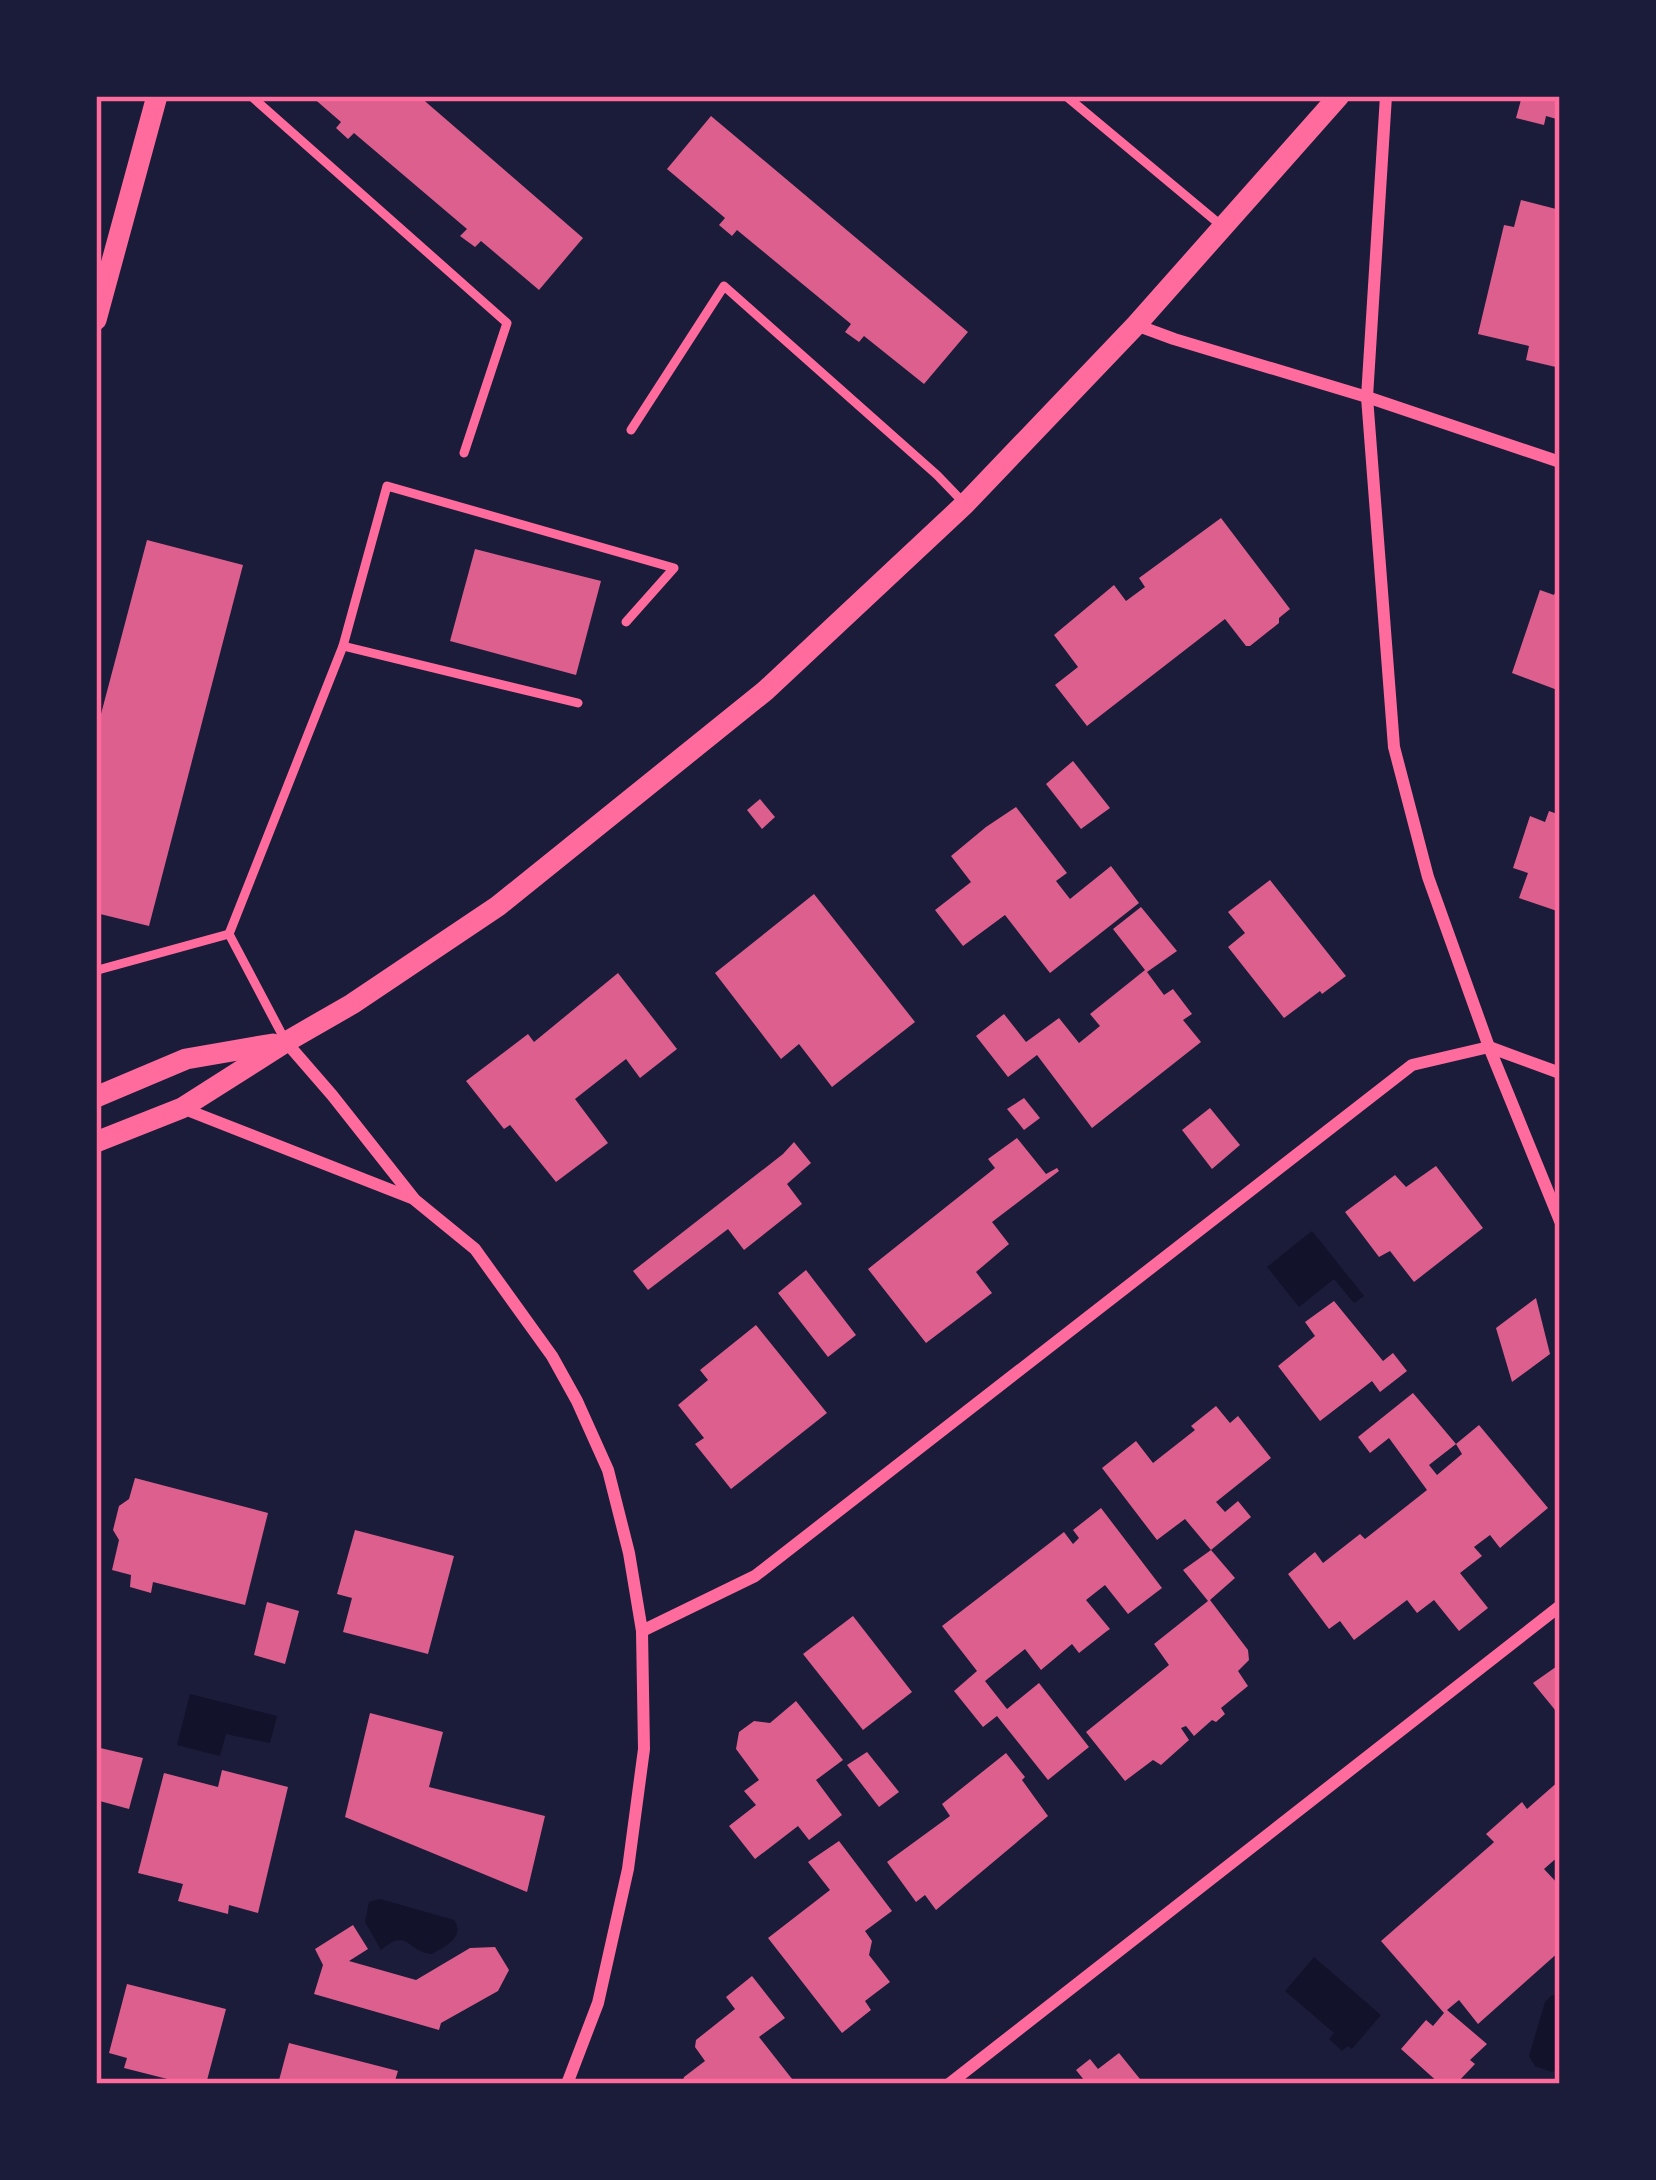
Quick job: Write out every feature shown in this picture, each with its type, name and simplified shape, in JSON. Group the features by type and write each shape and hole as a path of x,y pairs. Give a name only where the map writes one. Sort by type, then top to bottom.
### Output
{"street":[{"path":"96,320 157,96"},
{"path":"96,1142 182,1108 352,1004 498,906 765,691 965,504 1136,325 1339,96"},
{"path":"1386,96 1367,397 1394,747 1429,877 1489,1047 1560,1221"},
{"path":"1136,325 1560,462"},
{"path":"96,1097 186,1059 286,1042"},
{"path":"286,1042 415,1200 475,1249 552,1357 608,1470 642,1631 644,1749 628,1869 598,2003 567,2084"},
{"path":"642,1631 755,1576 1412,1065 1489,1047 1560,1073"},
{"path":"182,1108 415,1200"},
{"path":"950,2084 1560,1606"}],"lane":[{"path":"251,96 507,322 464,453"},
{"path":"1066,96 1223,227"},
{"path":"632,430 724,286 965,504"},
{"path":"286,1042 229,934 343,646 388,486 674,568 626,622"},
{"path":"343,646 578,703"},
{"path":"96,968 229,934"}],"shaded area":[{"path":"1312,1231 1364,1296 1354,1303 1334,1279 1299,1307 1267,1267"},
{"path":"190,1694 277,1716 270,1743 226,1734 220,1756 177,1745"},
{"path":"380,1899 454,1920 457,1932 432,1954 403,1940 381,1950 365,1922 369,1902"},
{"path":"1314,1957 1381,2015 1352,2049 1348,2046 1342,2051 1329,2039 1334,2033 1285,1991"},
{"path":"1552,1995 1560,1997 1560,2068 1552,2072 1535,2066 1529,2056 1545,2002"}],"building":[{"path":"311,96 419,96 583,238 539,290 481,241 475,247 460,236 467,229 354,133 348,139 336,128 341,122"},
{"path":"1522,96 1560,96 1560,120 1546,116 1544,125 1516,118"},
{"path":"711,116 968,332 924,384 864,336 859,342 845,332 851,324 737,230 732,236 719,225 725,218 667,169"},
{"path":"1521,200 1560,210 1560,368 1526,360 1529,346 1478,334 1504,225 1514,227"},
{"path":"1221,518 1290,609 1250,646 1225,619 1087,726 1055,685 1078,667 1054,635 1114,585 1126,601 1145,587 1139,578"},
{"path":"147,540 243,565 149,926 96,913 96,733"},
{"path":"475,549 601,581 576,675 450,641"},
{"path":"1560,581 1560,691 1512,673 1540,590 1554,595"},
{"path":"1073,761 1110,808 1081,829 1046,784"},
{"path":"760,799 775,817 762,829 747,810"},
{"path":"1016,807 1067,873 1056,881 1070,899 1111,866 1139,903 1050,973 1005,915 963,946 935,910 971,882 951,856"},
{"path":"1549,811 1560,815 1560,912 1519,898 1528,873 1513,868 1530,816 1545,822"},
{"path":"1270,880 1346,976 1284,1018 1228,947 1245,933 1228,912"},
{"path":"814,894 915,1022 832,1087 799,1044 781,1059 715,973"},
{"path":"1141,907 1177,951 1147,972 1164,995 1173,989 1192,1014 1183,1020 1201,1042 1092,1128 1037,1055 1008,1077 976,1036 1004,1014 1026,1042 1059,1018 1079,1043 1100,1026 1090,1014 1145,970 1113,929"},
{"path":"618,973 677,1049 640,1078 626,1059 575,1099 608,1143 556,1182 466,1081 528,1034 534,1042"},
{"path":"1024,1098 1040,1118 1024,1130 1007,1109"},
{"path":"1210,1108 1240,1145 1212,1169 1182,1130"},
{"path":"1017,1138 1046,1174 1059,1171 992,1222 1009,1244 976,1272 992,1293 926,1343 868,1269 995,1168 988,1159"},
{"path":"794,1142 811,1163 787,1184 802,1204 744,1250 728,1229 648,1290 633,1271"},
{"path":"1436,1166 1483,1228 1414,1282 1390,1251 1379,1257 1345,1212 1395,1175 1406,1187"},
{"path":"806,1270 856,1335 828,1357 778,1293"},
{"path":"1536,1298 1550,1354 1512,1382 1496,1328"},
{"path":"1334,1301 1383,1361 1393,1353 1407,1371 1380,1392 1372,1381 1320,1421 1278,1366 1315,1336 1305,1322"},
{"path":"756,1325 827,1413 731,1489 695,1444 704,1438 678,1405 708,1380 700,1370"},
{"path":"1413,1393 1456,1444 1479,1425 1548,1508 1500,1548 1490,1535 1474,1547 1482,1556 1460,1573 1488,1608 1459,1631 1434,1600 1417,1613 1407,1600 1354,1640 1340,1621 1329,1629 1288,1574 1315,1552 1323,1563 1360,1534 1365,1539 1427,1490 1389,1438 1370,1453 1358,1437","holes":["1456,1444 1462,1454 1437,1475 1429,1465"]},
{"path":"1216,1406 1230,1423 1238,1416 1271,1458 1216,1502 1225,1512 1238,1501 1251,1517 1211,1550 1185,1519 1157,1540 1102,1468 1136,1441 1153,1463 1195,1430 1191,1426"},
{"path":"135,1478 268,1513 245,1605 153,1582 151,1593 130,1587 131,1575 112,1570 119,1540 113,1530 119,1506 129,1499"},
{"path":"1101,1508 1162,1588 1128,1614 1105,1585 1086,1600 1110,1629 1079,1653 1072,1644 1041,1670 1025,1649 985,1681 1007,1709 1039,1683 1089,1747 1048,1780 997,1716 983,1727 954,1691 977,1671 942,1626 1064,1532 1073,1544 1079,1538 1073,1530"},
{"path":"355,1530 454,1556 428,1654 343,1632 352,1598 337,1594"},
{"path":"1211,1550 1235,1578 1210,1600 1248,1650 1249,1660 1238,1671 1248,1686 1221,1708 1225,1714 1194,1736 1186,1726 1181,1728 1189,1740 1161,1765 1153,1760 1125,1781 1086,1732 1169,1665 1154,1644 1208,1601 1183,1570"},
{"path":"267,1602 299,1611 285,1664 254,1655"},
{"path":"853,1616 912,1692 863,1730 803,1654"},
{"path":"1560,1664 1560,1716 1533,1683"},
{"path":"796,1701 843,1760 816,1780 842,1815 809,1840 798,1826 755,1859 729,1826 756,1805 744,1791 759,1780 736,1749 739,1732 754,1721 770,1723"},
{"path":"370,1713 443,1732 429,1787 545,1816 527,1892 345,1817"},
{"path":"96,1747 143,1758 129,1809 96,1800"},
{"path":"867,1752 899,1792 879,1807 847,1765"},
{"path":"1006,1753 1048,1816 936,1910 925,1895 916,1902 887,1862 950,1816 942,1804"},
{"path":"222,1770 288,1787 258,1913 229,1905 228,1914 178,1901 183,1884 138,1873 164,1773 218,1787"},
{"path":"1560,1780 1560,1855 1544,1869 1560,1886 1560,1951 1478,2024 1459,2000 1447,2010 1487,2044 1470,2060 1475,2064 1456,2084 1440,2084 1401,2049 1426,2020 1433,2026 1444,2013 1381,1941 1494,1842 1486,1834 1522,1802 1527,1809"},
{"path":"839,1841 892,1911 865,1931 872,1941 869,1955 890,1982 865,2001 871,2010 842,2033 768,1938 830,1890 808,1862"},
{"path":"353,1925 368,1949 349,1961 416,1980 470,1948 495,1947 509,1970 498,1991 441,2023 439,2030 314,1994 323,1965 315,1949"},
{"path":"752,1976 785,2018 759,2037 796,2084 682,2084 705,2061 695,2047 696,2040 735,2009 726,1997"},
{"path":"127,1984 226,2009 206,2084 187,2084 124,2068 127,2058 109,2053"},
{"path":"289,2043 398,2071 394,2084 278,2084"},
{"path":"1119,2053 1144,2084 1079,2084 1084,2080 1076,2070 1090,2059 1098,2069"}]}
